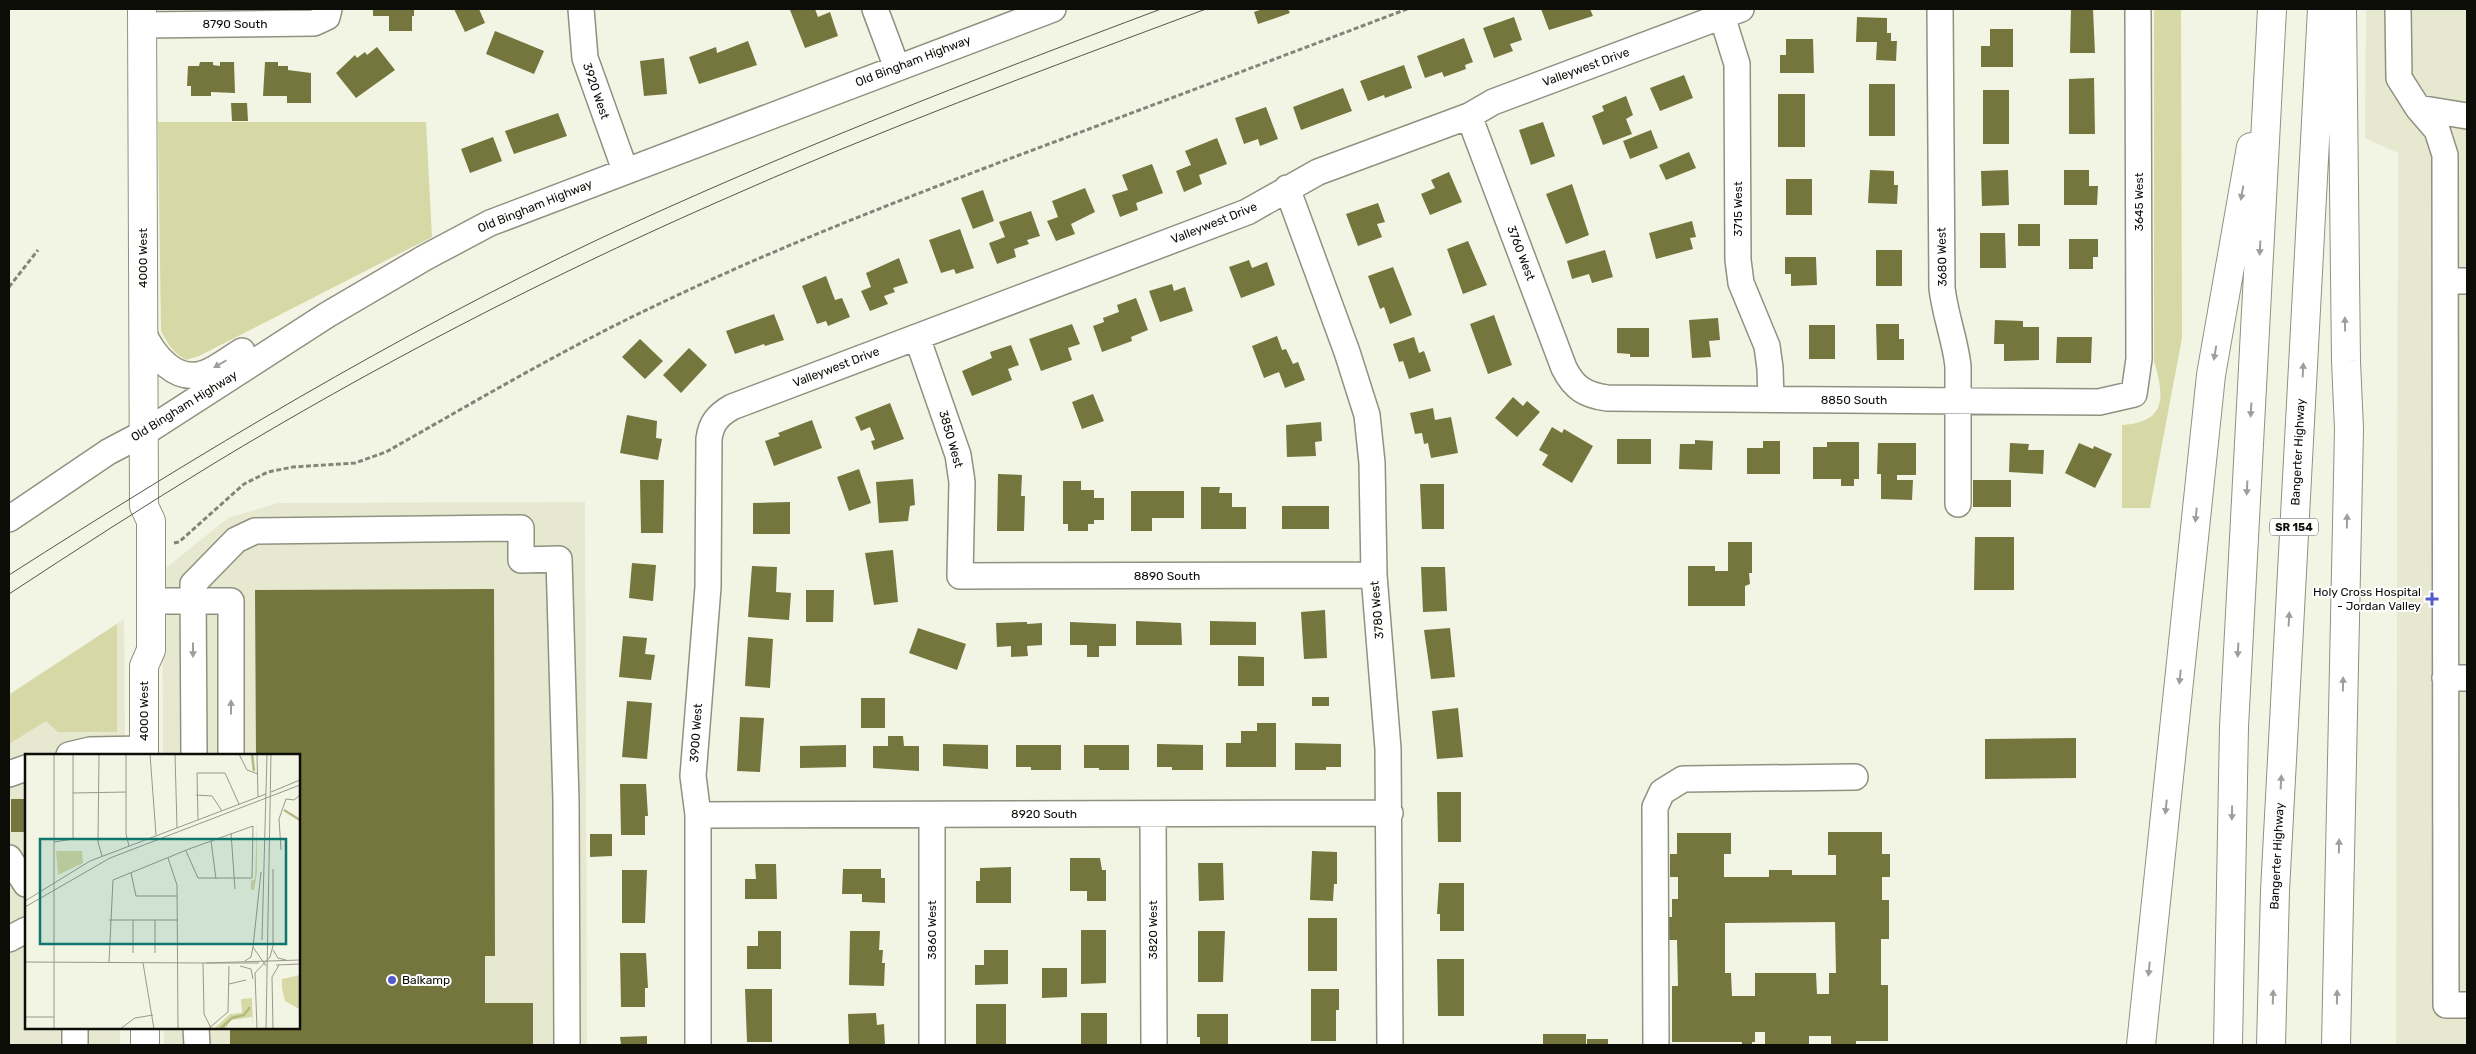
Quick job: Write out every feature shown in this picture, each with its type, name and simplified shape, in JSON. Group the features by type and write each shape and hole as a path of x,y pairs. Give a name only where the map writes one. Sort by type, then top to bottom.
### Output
{"main road":[{"name":"Bangerter Highway","path":"2271,1045 2275,891 2322,9"},
{"path":"2336,1045 2349,430 2346,361 2342,9"},
{"name":"4000 West","path":"142,17 144,506 151,521 150,650 144,666 144,752"},
{"path":"2141,1045 2211,375 2272,17"},
{"path":"2228,1045 2234,727 2272,17"},
{"name":"4000 West","path":"144,506 135,523 136,651 144,666"},
{"path":"145,1029 145,1045"}],"street":[{"name":"3920 West","path":"581,9 585,58 625,170"},
{"path":"875,9 897,68"},
{"name":"Old Bingham Highway","path":"9,519 108,452 144,433 327,315 426,256 490,223 1052,9"},
{"name":"3680 West","path":"1940,9 1942,288 1944,310 1956,348 1959,401 1958,504"},
{"name":"3645 West","path":"2134,394 2139,359 2138,9"},
{"path":"2398,9 2400,78 2418,108 2437,130 2445,155 2457,281 2456,678 2446,1005 2467,1005"},
{"name":"Valleywest Drive","path":"713,422 732,407 1247,212 1318,172 1469,116 1493,102 1732,12"},
{"name":"3715 West","path":"1732,12 1737,64 1738,260 1741,283 1767,346 1771,399"},
{"name":"8790 South","path":"142,17 314,24 328,13"},
{"path":"2418,108 2467,116"},
{"name":"3760 West","path":"1469,116 1564,368 1569,380 1577,388"},
{"name":"3780 West","path":"1287,188 1347,352 1367,415 1372,463 1374,576 1388,749 1390,813 1390,1045"},
{"path":"143,332 148,344 163,364 178,372 192,376 204,373 274,334 327,315"},
{"name":"3850 West","path":"917,336 958,455 962,482 960,576"},
{"name":"8850 South","path":"1577,388 1584,394 1607,398 2099,402 2134,394"},
{"name":"3900 West","path":"698,1045 698,815 693,776 708,587 709,439 713,422"},
{"path":"194,754 193,584 236,540 255,531 521,528 521,560 559,559 566,801 567,1045"},
{"name":"8890 South","path":"960,576 1374,576"},
{"path":"150,601 232,601 231,754"},
{"path":"73,754 90,750 144,752"},
{"path":"9,774 25,768"},
{"path":"1656,1045 1655,807 1662,792 1683,779 1855,777"},
{"name":"8920 South","path":"698,815 1390,813"},
{"name":"3820 West","path":"1153,814 1154,1045"},
{"name":"3860 West","path":"932,815 932,1045"},
{"path":"9,858 25,882"},
{"path":"9,939 25,931"},
{"path":"74,1029 75,1045"},
{"path":"196,1029 197,1045"}],"path":[{"path":"151,544 179,542 244,484 268,472 293,467 355,463 386,452 644,311 851,219 1407,9"},
{"path":"9,287 38,250"}],"shaded area":[{"name":"Holy Cross Hospital - Jordan Valley","path":"2366,9 2467,9 2467,1045 2396,1045 2398,153 2365,138"},
{"path":"585,502 587,1045 164,1045 164,1029 300,1029 300,754 163,754 162,571 228,518 278,503"},
{"path":"124,619 125,754 25,754 25,1029 120,1029 120,1045 9,1045 9,694"}],"green space":[{"path":"2154,9 2181,9 2182,338 2150,508 2122,508 2122,425 2148,419 2159,405 2160,395 2160,385 2154,361"},
{"path":"158,122 426,122 432,237 199,356 186,360 171,348 161,331"},
{"path":"117,624 117,732 58,732 46,721 9,744 9,695"}],"building":[{"path":"373,9 414,9 412,31 389,31 389,16 373,16"},
{"path":"454,9 479,9 485,23 465,32"},
{"path":"815,9 818,17 830,12 838,36 805,48 790,10"},
{"path":"1263,9 1288,9 1290,13 1258,24 1254,12"},
{"path":"1541,9 1590,9 1593,16 1549,30"},
{"path":"2071,9 2093,9 2095,53 2070,53"},
{"path":"1514,17 1522,40 1510,44 1513,51 1494,58 1483,28"},
{"path":"1857,17 1887,18 1887,33 1891,33 1891,41 1897,41 1896,61 1876,60 1877,42 1856,42"},
{"path":"1990,29 2013,29 2013,67 1981,67 1981,46 1990,46"},
{"path":"495,31 544,51 534,74 486,54"},
{"path":"1464,38 1473,62 1465,65 1466,69 1444,77 1442,72 1425,78 1417,56"},
{"path":"1786,39 1813,39 1814,73 1780,73 1780,55 1786,55"},
{"path":"748,41 757,65 699,84 689,57 716,47 717,53"},
{"path":"377,47 395,70 356,98 336,73 355,55 357,58 365,52 367,55"},
{"path":"664,58 667,94 644,96 640,61"},
{"path":"200,62 213,62 213,65 220,66 220,62 234,62 235,93 211,92 211,96 191,96 191,86 187,86 188,66 199,66"},
{"path":"265,62 278,62 278,66 288,66 288,70 311,73 311,103 287,103 287,96 263,96"},
{"path":"1404,65 1412,88 1385,98 1384,95 1368,101 1360,81"},
{"path":"1684,75 1693,98 1660,111 1650,88"},
{"path":"2094,78 2095,134 2069,134 2069,79"},
{"path":"1869,84 1895,84 1895,136 1869,136"},
{"path":"1343,88 1352,111 1301,130 1293,107"},
{"path":"1983,90 2009,90 2009,144 1983,144"},
{"path":"1778,94 1805,94 1805,147 1778,147"},
{"path":"1626,96 1633,115 1626,119 1632,134 1603,145 1592,116 1604,111 1602,106"},
{"path":"231,103 247,103 248,121 232,121"},
{"path":"1266,107 1278,139 1260,146 1258,139 1244,144 1235,118"},
{"path":"558,113 567,136 514,154 505,131"},
{"path":"1543,122 1555,156 1531,165 1519,130"},
{"path":"1651,130 1658,148 1630,159 1623,141"},
{"path":"493,137 502,161 470,173 461,149"},
{"path":"1217,138 1227,164 1199,175 1202,184 1184,192 1176,171 1191,165 1185,151"},
{"path":"1689,152 1696,168 1666,180 1659,165"},
{"path":"1152,164 1163,193 1136,203 1138,210 1120,217 1112,195 1128,190 1122,175"},
{"path":"1870,170 1894,171 1894,185 1898,185 1897,204 1868,203"},
{"path":"2008,170 2009,205 1982,206 1981,171"},
{"path":"2064,170 2089,170 2089,186 2098,186 2097,205 2064,205"},
{"path":"1449,172 1462,202 1430,215 1421,194 1435,188 1431,180"},
{"path":"1786,179 1812,179 1812,215 1786,215"},
{"path":"1572,184 1589,235 1566,244 1546,194"},
{"path":"1085,188 1095,212 1071,224 1075,234 1056,241 1047,221 1058,217 1052,201"},
{"path":"983,190 994,221 973,229 961,198"},
{"path":"1378,203 1385,222 1377,224 1382,237 1358,246 1346,214"},
{"path":"1031,211 1040,236 1027,240 1029,244 1014,249 1016,257 997,264 989,243 1005,237 999,222"},
{"path":"1692,221 1696,237 1690,238 1693,249 1656,259 1649,233"},
{"path":"2018,224 2040,224 2040,246 2018,246"},
{"path":"960,229 974,268 956,274 954,269 941,273 929,240"},
{"path":"1980,233 2005,233 2006,268 1980,268"},
{"path":"2069,239 2098,239 2098,257 2093,257 2093,269 2069,269"},
{"path":"1468,241 1487,285 1463,294 1447,249"},
{"path":"1605,250 1613,277 1592,283 1589,274 1572,279 1567,261"},
{"path":"1876,250 1902,250 1902,286 1876,286"},
{"path":"1785,257 1816,257 1817,285 1791,286 1791,274 1785,274"},
{"path":"899,258 908,283 893,288 895,292 884,296 888,304 870,311 861,291 871,287 866,273"},
{"path":"1249,260 1252,268 1267,262 1275,285 1241,298 1229,267"},
{"path":"1393,267 1412,315 1390,324 1384,307 1380,309 1368,276"},
{"path":"826,276 835,300 842,298 850,317 828,326 826,321 817,324 802,286"},
{"path":"1172,284 1174,291 1185,287 1193,311 1160,322 1149,291"},
{"path":"1136,298 1148,330 1131,337 1132,341 1102,352 1093,326 1104,322 1103,318 1119,312 1117,305"},
{"path":"774,314 784,340 765,346 764,344 735,354 726,331"},
{"path":"1494,315 1512,365 1488,374 1470,324"},
{"path":"1718,318 1720,340 1709,341 1711,357 1692,358 1689,320"},
{"path":"1995,320 2023,321 2023,327 2039,327 2039,360 2004,361 2004,344 1994,344"},
{"path":"1072,324 1080,344 1068,348 1072,360 1041,371 1029,339"},
{"path":"1876,324 1899,324 1899,339 1904,339 1904,360 1877,360"},
{"path":"1809,325 1835,325 1835,359 1809,359"},
{"path":"1617,328 1649,328 1649,357 1630,357 1630,354 1617,353"},
{"path":"1277,336 1282,350 1286,349 1293,364 1298,362 1305,380 1285,388 1279,372 1264,378 1252,346"},
{"path":"1414,337 1419,353 1424,351 1431,371 1409,379 1403,361 1399,362 1393,344"},
{"path":"2057,337 2092,337 2091,363 2056,363"},
{"path":"640,339 663,361 645,379 622,357"},
{"path":"1011,345 1019,365 1008,369 1012,380 972,396 962,371 992,358 990,352"},
{"path":"689,348 707,365 681,393 663,375"},
{"path":"1093,394 1104,421 1082,429 1072,402"},
{"path":"1513,397 1523,406 1527,401 1540,412 1517,437 1495,418"},
{"path":"890,403 904,439 874,450 871,441 875,440 870,427 861,431 855,417"},
{"path":"1433,408 1435,420 1451,417 1458,453 1431,458 1428,443 1424,444 1422,433 1415,434 1410,413"},
{"path":"627,415 657,421 656,438 662,439 658,460 620,453"},
{"path":"812,420 822,448 774,466 765,441 780,436 778,433"},
{"path":"1321,422 1322,441 1315,442 1316,456 1287,457 1286,425"},
{"path":"1552,427 1562,433 1564,429 1593,446 1572,483 1542,465 1548,455 1539,450"},
{"path":"1617,439 1651,439 1651,464 1617,464"},
{"path":"1695,440 1713,441 1712,470 1679,469 1680,444 1695,444"},
{"path":"1763,441 1780,441 1780,474 1747,474 1747,448 1763,448"},
{"path":"1827,442 1859,442 1859,479 1854,479 1854,486 1841,486 1841,479 1813,479 1813,447 1827,447"},
{"path":"1878,443 1916,443 1916,475 1897,475 1897,480 1913,480 1912,500 1881,499 1881,474 1877,474"},
{"path":"2010,443 2029,444 2028,450 2044,450 2043,474 2009,472"},
{"path":"2079,443 2093,449 2094,446 2112,454 2095,488 2065,473"},
{"path":"859,469 871,503 849,511 837,477"},
{"path":"998,474 1022,475 1021,496 1025,496 1024,531 997,531"},
{"path":"913,479 915,505 910,506 908,521 879,523 876,482"},
{"path":"640,480 664,480 663,533 641,533"},
{"path":"1973,480 2011,480 2011,507 1973,507"},
{"path":"1063,481 1081,481 1081,490 1094,490 1094,498 1104,498 1104,520 1094,520 1094,524 1088,524 1088,531 1068,531 1068,524 1063,524"},
{"path":"1420,484 1444,484 1444,529 1422,529"},
{"path":"1201,487 1220,487 1219,493 1232,493 1232,507 1246,507 1246,529 1201,529"},
{"path":"1131,491 1184,491 1184,518 1152,518 1152,531 1131,531"},
{"path":"790,502 790,534 753,534 753,503"},
{"path":"1282,506 1329,506 1329,529 1282,529"},
{"path":"1975,537 2014,537 2014,590 1974,590"},
{"path":"1728,542 1752,542 1752,573 1749,573 1750,584 1745,586 1745,606 1688,606 1688,566 1715,566 1715,571 1728,571"},
{"path":"893,550 898,602 874,605 865,553"},
{"path":"632,563 656,565 653,601 629,598"},
{"path":"752,566 777,567 776,592 791,593 789,620 748,617"},
{"path":"1421,567 1445,567 1447,611 1423,612"},
{"path":"494,589 495,956 485,956 485,1003 533,1003 533,1045 230,1045 230,1029 300,1029 300,754 256,754 255,590"},
{"path":"806,590 834,590 833,622 806,622"},
{"path":"1325,610 1327,658 1304,659 1301,612"},
{"path":"1136,621 1181,623 1182,645 1136,645"},
{"path":"1210,621 1256,622 1256,645 1210,645"},
{"path":"1027,622 1027,624 1042,623 1042,645 1027,646 1028,656 1011,657 1011,646 997,647 996,623"},
{"path":"1070,622 1116,624 1116,646 1099,646 1099,657 1087,657 1087,645 1070,645"},
{"path":"918,628 966,644 957,670 909,653"},
{"path":"1450,628 1455,677 1431,679 1424,630"},
{"path":"623,636 647,638 645,654 655,655 651,680 619,677"},
{"path":"748,637 773,639 770,688 745,686"},
{"path":"1238,656 1264,657 1264,686 1238,686"},
{"path":"1312,697 1329,697 1329,706 1312,706"},
{"path":"861,698 885,698 885,728 861,728"},
{"path":"627,701 652,703 647,759 622,757"},
{"path":"1458,708 1463,757 1437,759 1432,711"},
{"path":"740,717 764,718 760,772 737,771"},
{"path":"1257,723 1276,723 1276,767 1226,767 1226,743 1241,743 1241,731 1257,731"},
{"path":"888,736 903,736 904,746 919,746 919,771 873,768 873,746 888,746"},
{"path":"2076,738 2076,778 1985,779 1985,739"},
{"path":"1295,743 1341,744 1341,767 1326,767 1326,770 1295,770"},
{"path":"943,744 988,745 988,769 943,766"},
{"path":"1157,744 1203,745 1203,770 1172,770 1172,767 1157,767"},
{"path":"846,745 846,767 800,768 800,746"},
{"path":"1016,745 1061,745 1061,770 1031,770 1031,767 1016,767"},
{"path":"1084,745 1129,745 1129,770 1084,768"},
{"path":"620,784 646,784 648,816 645,816 645,835 621,835"},
{"path":"1437,792 1461,792 1461,842 1438,842"},
{"path":"11,799 25,799 25,832 11,832"},
{"path":"1828,832 1882,832 1882,854 1890,854 1890,877 1882,877 1882,900 1889,900 1889,939 1881,939 1881,985 1888,985 1888,1041 1856,1041 1856,1045 1831,1045 1831,1036 1809,1036 1809,1045 1765,1045 1765,1032 1755,1032 1755,1042 1752,1042 1752,1045 1742,1045 1742,1042 1672,1042 1672,986 1678,986 1677,940 1669,940 1669,917 1672,917 1672,899 1678,899 1678,877 1670,877 1670,854 1677,854 1677,833 1731,833 1731,854 1724,854 1724,877 1769,877 1769,870 1792,870 1792,875 1836,875 1836,855 1828,855","holes":["1835,922 1836,973 1829,973 1829,994 1817,994 1816,973 1755,973 1755,996 1732,996 1731,973 1725,973 1725,923"]},
{"path":"590,834 612,834 612,856 590,857"},
{"path":"1312,851 1337,852 1337,884 1334,884 1333,901 1310,900"},
{"path":"1070,858 1100,858 1102,870 1106,870 1106,901 1087,901 1087,891 1070,891"},
{"path":"1198,863 1223,863 1224,900 1199,901"},
{"path":"755,864 776,864 777,899 745,899 745,879 756,879"},
{"path":"1011,867 1011,903 976,903 976,881 980,881 980,868"},
{"path":"843,869 881,869 881,878 885,878 885,903 862,902 862,894 842,894"},
{"path":"622,870 647,870 645,923 622,923"},
{"path":"1439,883 1464,883 1464,931 1440,931 1440,914 1437,914"},
{"path":"1308,918 1337,918 1337,971 1308,971"},
{"path":"1081,930 1106,930 1106,983 1081,984"},
{"path":"758,931 781,931 781,969 747,969 747,946 758,946"},
{"path":"850,931 880,931 879,950 883,950 882,963 885,963 884,986 849,985"},
{"path":"1198,931 1225,931 1223,982 1198,982"},
{"path":"984,950 1008,950 1008,984 975,985 975,965 984,965"},
{"path":"620,953 646,953 648,988 645,988 645,1007 621,1007"},
{"path":"1437,959 1464,959 1464,1016 1438,1016"},
{"path":"1042,968 1067,968 1067,997 1042,998"},
{"path":"745,989 772,989 772,1042 747,1042"},
{"path":"1311,989 1339,989 1339,1010 1336,1010 1336,1041 1311,1041"},
{"path":"976,1004 1006,1004 1006,1045 976,1045"},
{"path":"876,1013 877,1025 884,1024 885,1045 849,1045 848,1014"},
{"path":"1081,1013 1107,1013 1107,1044 1081,1044"},
{"path":"1197,1014 1228,1014 1228,1045 1200,1045 1200,1037 1197,1037"},
{"path":"1543,1034 1586,1034 1586,1045 1543,1045"},
{"path":"647,1036 647,1045 621,1045 620,1037"},
{"path":"1587,1039 1608,1039 1608,1045 1587,1045"}],"tram line":[{"path":"9,575 153,485 299,398 447,315 523,276 668,207 808,147 949,90 1161,9"},
{"path":"9,594 161,496 273,428 396,359 521,294 649,233 774,177 958,103 1206,9"}],"place":[{"name":"Holy Cross Hospital - Jordan Valley","path":"2432,599"},
{"name":"Balkamp","path":"392,980"}]}
